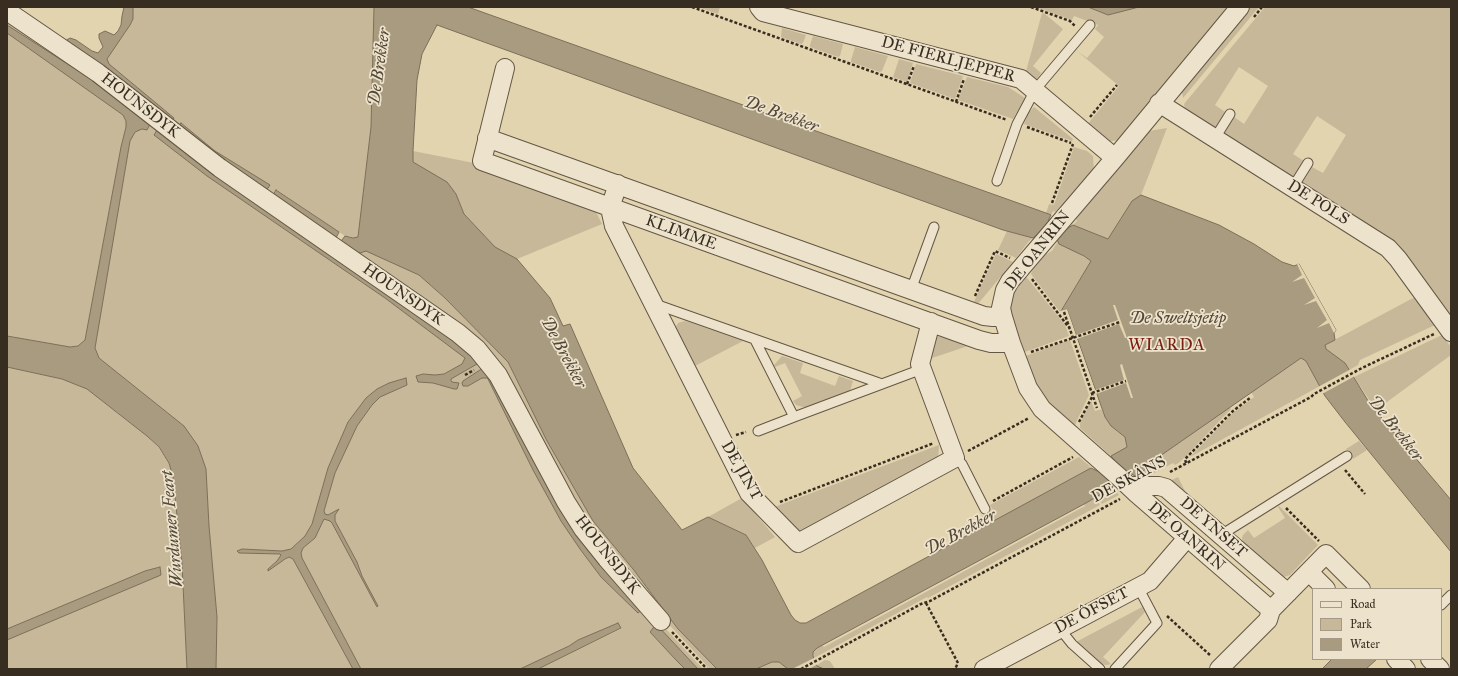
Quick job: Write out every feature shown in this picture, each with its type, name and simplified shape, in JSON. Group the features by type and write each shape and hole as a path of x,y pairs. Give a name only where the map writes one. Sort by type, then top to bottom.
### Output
{"street":[{"name":"DE FIERLJEPPER","path":"759,7 763,12 1021,79 1035,90 1079,134 1115,158"},
{"name":"DE OANRIN","path":"1240,7 1115,158 1010,281 1005,290 1001,308 1011,343 1028,388 1033,398 1042,409 1187,538 1271,610"},
{"name":"HOUNSDYK","path":"7,11 98,73 220,168 458,333 477,349 498,375 566,502 584,529 607,559 661,621"},
{"name":"KLIMME","path":"505,68 482,161 985,342 1011,343"},
{"name":"DE POLS","path":"1159,103 1388,248 1398,259 1449,330"},
{"name":"KLIMME","path":"487,138 984,316 1003,317"},
{"path":"610,208 618,184"},
{"name":"DE JINT","path":"610,208 614,226 749,493 798,543 955,458"},
{"path":"903,312 911,290"},
{"path":"932,322 920,364 955,458"},
{"name":"DE YNSET","path":"1122,480 1166,488 1288,593"},
{"name":"DE ÔFSET","path":"984,669 1150,581 1187,538"},
{"path":"1220,668 1268,620 1271,610 1326,554 1359,588"},
{"path":"1309,572 1325,588"},
{"path":"1397,660 1406,669"},
{"path":"1431,660 1440,669"}],"lane":[{"path":"997,181 1017,124 1035,90 1090,25"},
{"path":"1215,138 1230,114"},
{"path":"1293,188 1308,163"},
{"path":"911,290 934,227"},
{"path":"654,304 882,384"},
{"path":"756,340 794,417"},
{"path":"758,430 922,369"},
{"path":"955,458 962,464 985,507"},
{"path":"1221,536 1342,458"},
{"path":"1116,669 1157,623 1138,587"},
{"path":"1442,604 1451,595"},
{"path":"1060,628 1072,644 1100,669"}],"path":[{"path":"692,7 1017,124 1079,134"},
{"path":"1031,7 1070,21 1083,33"},
{"path":"956,102 968,66"},
{"path":"1052,203 1079,134 1117,85"},
{"path":"1064,312 1097,408"},
{"path":"1064,321 1070,329"},
{"path":"1032,352 1120,322"},
{"name":"DE SKÂNS","path":"1169,472 1311,397 1316,392 1358,370 1449,330"},
{"path":"1092,394 1126,381"},
{"path":"1091,399 1092,394"},
{"path":"1186,463 1186,459 1235,408 1250,398 1249,397"},
{"path":"955,458 1032,417"},
{"path":"722,440 751,430 758,430"},
{"path":"763,508 948,438"},
{"path":"985,507 1088,449"},
{"path":"1342,458 1365,494"},
{"name":"DE SKÂNS","path":"801,669 926,602 930,602 1122,480"},
{"path":"1278,499 1327,549 1326,554"},
{"path":"926,602 958,663 955,669"},
{"path":"1157,623 1165,614 1220,668"},
{"path":"661,621 707,669"}],"green space":[{"path":"133,7 374,7 371,127 358,238 345,236 277,190 274,192 273,195 336,238 329,240 222,167 116,84 60,44 65,39 70,38 67,40 67,45 172,122 174,118 109,64 107,59 133,19","holes":["181,123 215,151 269,185 268,188 265,190 261,188 205,151 177,128"]},
{"path":"698,7 720,7 718,14"},
{"path":"1036,7 1088,7 1108,15 1139,7 1232,7 1120,140 1105,142 1086,126 1119,86 1077,51 1087,58 1104,37 1095,29 1098,25 1074,16 1072,20"},
{"path":"1247,7 1259,7 1183,98 1181,86"},
{"path":"1265,7 1451,7 1451,315 1446,318 1353,220 1355,216 1322,195 1320,199 1302,183 1312,167 1323,173 1346,135 1317,116 1293,154 1304,161 1295,176 1290,178 1271,168 1273,164 1242,144 1239,148 1223,135 1234,117 1244,124 1268,86 1239,67 1215,105 1225,112 1215,128 1212,129 1186,114 1184,104"},
{"path":"1042,13 1063,29 1033,66 1041,73 1035,82 1025,75"},
{"path":"7,15 96,74 219,171 399,294 446,328 480,356 499,380 551,481 565,505 594,547 703,669 698,669 656,626 650,632 685,669 538,669 621,629 618,623 578,640 569,646 520,669 361,669 302,558 301,553 303,548 315,538 324,519 330,521 377,607 378,606 335,521 335,515 339,509 328,515 325,514 324,511 335,473 357,426 372,405 380,397 407,385 405,379 389,383 377,389 366,398 348,422 328,468 312,524 305,536 291,549 282,551 243,549 237,551 239,553 280,554 281,555 277,561 268,570 289,557 293,559 353,669 216,669 217,617 206,470 198,446 184,426 99,358 95,348 130,141 135,132 142,129 147,130 150,124 94,81 7,25","holes":["157,131 212,172 386,291 475,355 477,358 477,364 451,379 450,381 459,383 457,389 433,383 418,382 416,376 423,374 444,374 462,364 465,358 385,298 207,176 154,135","483,368 489,372 496,383 537,467 570,522 589,549 642,609 639,613 601,577 561,521 533,470 488,379 484,377 468,386 463,386 463,381"]},
{"path":"782,28 806,35 803,43 801,44 781,37"},
{"path":"7,33 123,115 126,121 85,340 78,346 70,347 7,336"},
{"path":"813,36 843,44 840,56 838,57 810,47"},
{"path":"855,47 888,56 882,71 880,72 851,62"},
{"path":"899,59 913,63 907,82 893,77"},
{"path":"916,64 963,76 955,99 910,83"},
{"path":"967,77 1008,87 1025,98 1013,119 958,100"},
{"path":"1034,107 1073,139 1072,141 1024,124 1028,113"},
{"path":"1167,128 1141,195 1132,201 1108,239 1073,225 1077,221 1076,218 1149,131"},
{"path":"1074,147 1087,151 1093,156 1094,171 1070,201 1062,205 1056,212 1053,211 1051,215 1046,213 1049,204 1054,205"},
{"path":"413,151 474,163 473,166 595,210 602,224 517,259 495,247 464,214 456,194 429,172 413,162"},
{"path":"1007,231 1033,238 1016,258 998,250"},
{"path":"1058,241 1091,261 1060,312 1031,274 1045,255 1052,251"},
{"path":"338,244 366,250 419,275 445,298 508,362 547,441 593,521 633,569 678,629 717,669 710,669 610,559 510,391"},
{"path":"996,254 1013,262 977,305 973,304"},
{"path":"1024,274 1065,325 1069,336 1022,353 1008,306 1015,285"},
{"path":"1415,297 1435,325 1360,360 1358,365 1349,370 1345,363 1326,349 1325,345"},
{"path":"685,321 743,341 691,368 674,330 678,323"},
{"path":"1442,335 1451,347 1451,355 1376,410 1354,377"},
{"path":"935,336 955,339 971,345 932,358"},
{"path":"1070,340 1089,395 1073,429 1044,402 1023,357"},
{"path":"782,356 803,363 800,373 835,386 839,376 853,381 850,391 807,407 796,405 793,401 802,396 785,363 775,367 774,365"},
{"path":"1301,358 1306,361 1320,386 1190,457 1233,413 1254,397 1251,392"},
{"path":"7,367 62,379 87,389 147,436 158,447 169,463 173,477 182,564 187,669 7,669 7,640 161,575 160,567 145,571 7,629"},
{"path":"1091,401 1095,411 1101,409 1111,426 1125,437 1127,447 1111,456 1080,428 1080,424"},
{"path":"1229,407 1231,409 1180,462 1175,465 1173,463 1141,480 1135,476 1154,464 1160,456"},
{"path":"1359,441 1367,450 1353,459 1346,449"},
{"path":"939,445 938,459 801,533 769,509"},
{"path":"1079,457 1092,468 1087,465 1091,468 987,525 982,516 993,510 990,505"},
{"path":"1178,477 1188,497 1166,483"},
{"path":"1113,487 1119,495 1102,504 1097,496"},
{"path":"1095,497 1100,505 814,658 813,652 822,645 824,647 1085,506 1084,504"},
{"path":"742,498 775,537 755,548 746,535 708,517"},
{"path":"1279,506 1318,545 1290,575 1283,577 1244,545 1242,538 1248,530 1254,538 1285,518 1278,507"},
{"path":"1142,607 1145,612 1103,657 1111,664 1100,664 1076,642"},
{"path":"825,660 830,661 835,669 824,669 817,666"},
{"path":"772,662 779,662 788,669 756,669"}],"water":[{"path":"124,7 133,7 133,19 107,59 109,64 174,118 172,122 67,45 67,40 70,38 98,53 103,47 99,34 105,31 114,35 118,31 121,25"},
{"path":"374,7 468,7 1046,213 1051,215 1048,221 1068,228 1073,225 1108,239 1132,201 1141,195 1219,225 1254,244 1282,262 1294,266 1299,264 1336,330 1334,333 1335,340 1325,345 1326,349 1345,363 1370,404 1451,500 1451,552 1345,422 1325,396 1306,361 1301,358 1160,456 1154,464 1135,476 1128,472 1109,482 1113,487 1086,503 817,648 813,652 813,656 817,666 824,669 788,669 779,662 772,662 756,669 717,669 678,629 633,569 593,521 547,441 508,362 445,298 419,275 366,251 360,253 353,252 341,241 345,236 353,238 358,237 371,127","holes":["437,25 1003,230 1033,238 1038,234 1058,241 1059,244 1091,261 1061,311 1067,309 1105,417 1111,426 1125,437 1127,447 1111,456 1115,461 1097,471 1091,468 806,623 800,623 791,615 762,560 746,535 708,517 682,530 633,468 570,324 563,326 550,298 517,259 495,247 464,214 456,194 447,182 413,162 417,80 422,54"]},
{"path":"1088,7 1139,7 1108,15"},
{"path":"7,25 94,81 150,124 147,130 142,129 135,132 130,141 95,348 99,358 184,426 198,446 206,469 209,526 217,617 216,669 187,669 182,564 173,477 169,463 159,447 87,389 62,379 7,367 7,336 70,347 78,346 85,340 126,121 123,115 7,33"},
{"path":"181,123 215,151 270,185 268,188 265,190 177,128"},
{"path":"157,130 212,172 475,355 478,361 477,364 451,379 452,382 459,383 457,389 433,383 418,382 416,376 423,374 444,374 462,364 465,358 385,298 207,176 154,135"},
{"path":"276,190 339,232 336,238 273,195"},
{"path":"483,368 643,609 638,613 601,577 561,521 533,470 488,379 482,378 468,386 463,386 463,381"},
{"path":"406,378 407,385 380,397 372,405 357,426 335,473 324,511 325,514 328,515 339,509 335,515 335,521 378,606 377,607 330,521 324,519 315,538 303,548 301,553 302,558 361,669 353,669 293,559 289,557 268,571 268,569 277,561 281,555 280,554 239,553 237,551 242,549 282,551 291,549 305,536 312,524 328,468 348,422 366,398 377,389 389,383"},
{"path":"160,567 161,575 7,640 7,629 145,571"},
{"path":"618,623 621,628 538,669 520,669 569,646 578,640"},
{"path":"657,625 698,669 685,669 676,660 650,632"},
{"path":"1331,660 1376,660 1366,669 1322,669"}],"pier":[{"path":"1297,264 1299,264 1336,330 1334,333 1329,323 1317,328 1327,320 1316,301 1304,305 1315,298 1304,278 1292,282 1302,275"},
{"path":"1113,305 1115,305 1127,338 1125,338 1119,324 1077,339 1095,390 1124,380 1120,365 1122,364 1133,398 1131,398 1126,383 1096,394 1101,409 1099,410 1065,312 1061,313 1060,311 1067,309 1076,335 1118,320"},
{"path":"1351,369 1355,376 1322,394 1318,387"},
{"path":"816,657 818,664 809,669 792,669"}],"district":[{"name":"WIARDA","path":"1167,346"}],"water label":[{"name":"De Brekker","path":"380,67"},
{"name":"De Brekker","path":"781,115"},
{"name":"De Sweltsjetip","path":"1178,319"},
{"name":"De Brekker","path":"563,353"},
{"name":"De Brekker","path":"1395,429"},
{"name":"Wurdumer Feart","path":"173,529"},
{"name":"De Brekker","path":"961,533"}]}
